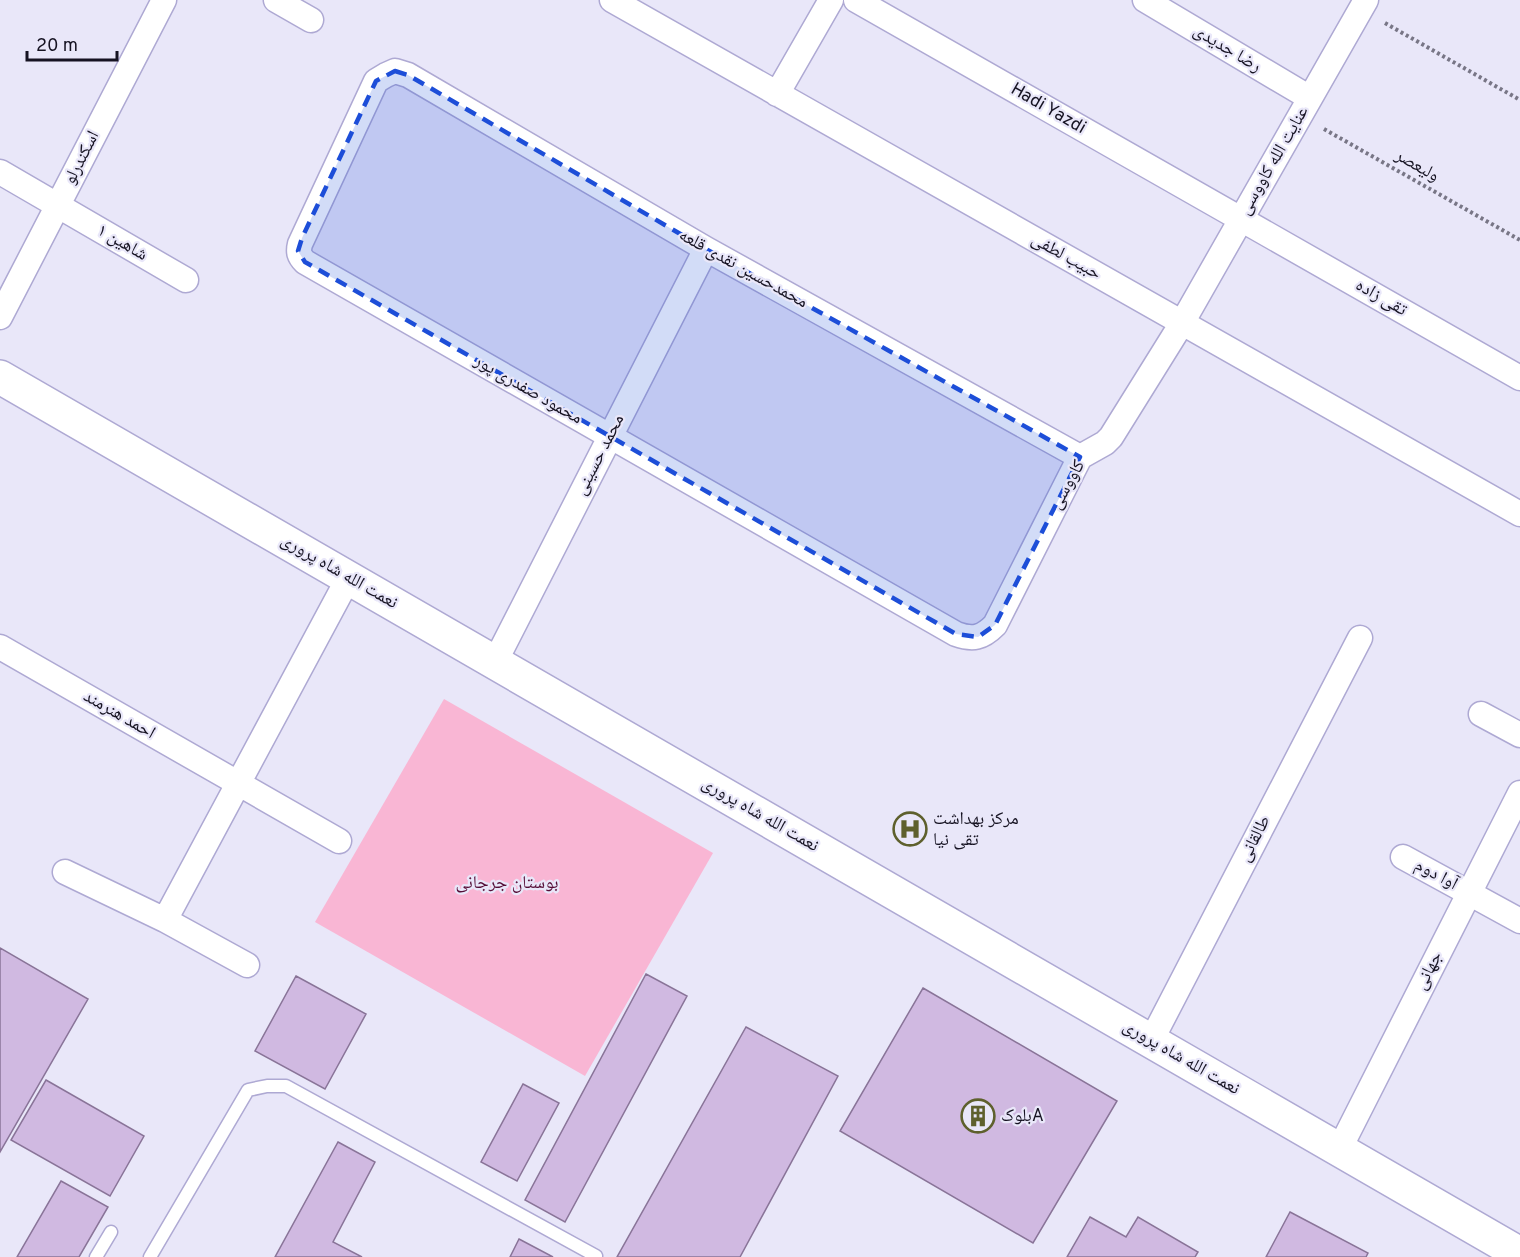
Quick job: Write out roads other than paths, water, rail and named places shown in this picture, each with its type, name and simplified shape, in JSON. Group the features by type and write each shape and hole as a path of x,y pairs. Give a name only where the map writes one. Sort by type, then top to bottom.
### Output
{"main road":[{"name":"نعمت الله شاه پروری","path":"0,376 1520,1254"}],"street":[{"name":"اسکندرلو","path":"0,317 164,0"},
{"path":"276,0 311,20"},
{"name":"حبیب لطفی","path":"612,0 1520,514"},
{"path":"777,94 831,0"},
{"name":"Hadi Yazdi","path":"856,0 1241,219"},
{"name":"رضا جدیدی","path":"1145,0 1305,107"},
{"name":"عنایت‌ الله کاووسی","path":"1182,323 1363,4"},
{"name":"محمود صفدری پور","path":"408,75 395,71 376,81 302,238 298,251 300,257 305,262 956,634"},
{"name":"محمدحسین نقدی قلعه","path":"408,75 706,249 1080,457"},
{"name":"شاهین ۱","path":"0,172 186,280"},
{"name":"تقی زاده","path":"1241,219 1520,378"},
{"name":"محمد حسینی","path":"495,662 706,249"},
{"name":"کاووسی","path":"956,634 968,638 978,637 987,633 995,625 1080,457 1111,437 1182,323"},
{"path":"165,921 349,577"},
{"name":"طالقانی","path":"1151,1041 1360,638"},
{"name":"احمد هنرمند","path":"0,647 339,841"},
{"path":"1481,714 1520,735"},
{"name":"جهانی","path":"1339,1150 1520,793"},
{"name":"آوا دوم","path":"1403,857 1520,921"},
{"path":"64,872 165,921 247,965"}],"lane":[{"path":"150,1257 248,1090 267,1086 286,1086 596,1256"},
{"path":"96,1257 111,1232"}],"place":[{"name":"مرکز بهداشت تقی نیا","path":"910,829"},
{"name":"بلوکA","path":"978,1116"}],"park label":[{"name":"بوستان جرجانی","path":"507,883"}]}
